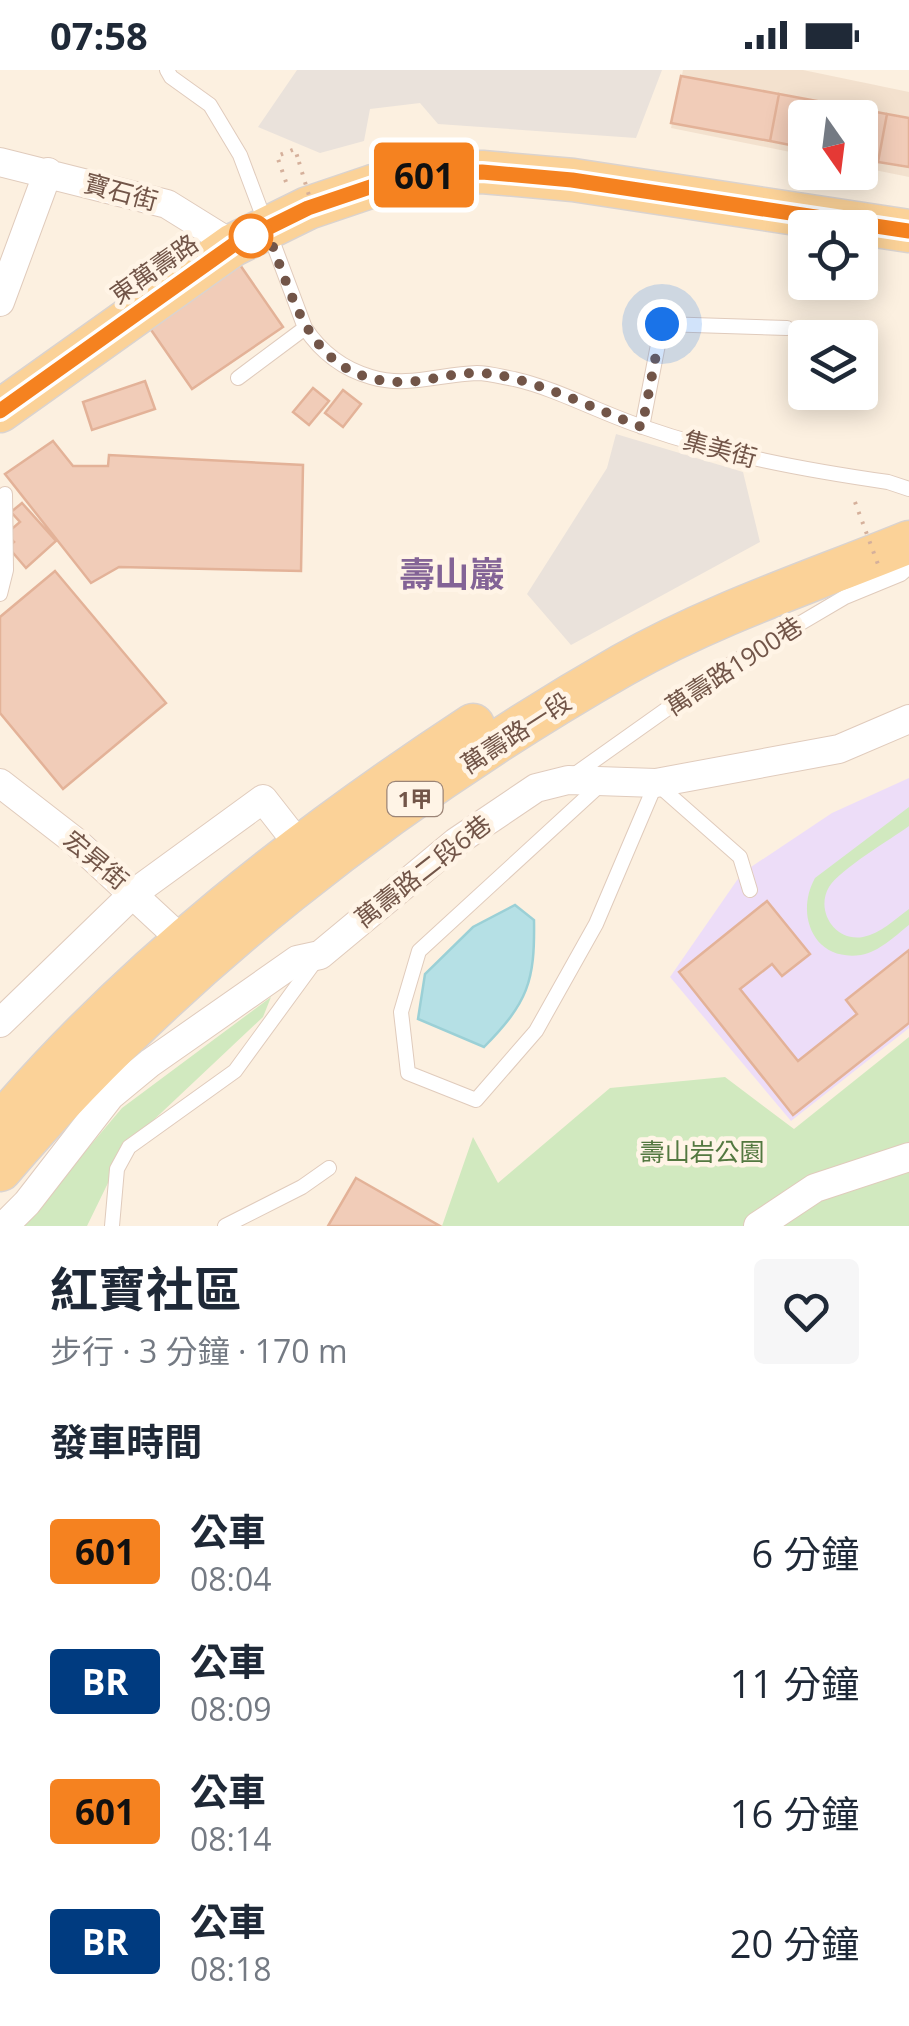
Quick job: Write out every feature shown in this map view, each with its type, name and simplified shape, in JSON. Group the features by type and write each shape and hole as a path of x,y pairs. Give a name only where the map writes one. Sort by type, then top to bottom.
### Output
{"main road":[{"name":"東萬壽路","path":"0,378 304,179 399,151 475,145 602,160 909,207"},
{"name":"東萬壽路","path":"0,410 259,209 308,208 373,186 428,174 482,172 572,180 909,231"},
{"name":"萬壽路一段","path":"0,1126 92,1024 299,845 504,704 616,638 713,590 909,514"},
{"name":"萬壽路一段","path":"0,1170 114,1047 202,967 314,873 409,803 625,664 720,617 894,555"}],"street":[{"name":"寶石街","path":"0,162 168,204 259,209"},
{"path":"0,302 48,172"},
{"name":"萬壽路二段6巷","path":"4,1226 25,1215 110,1096 150,1062 296,960 320,955 456,842 536,788 568,780 656,783 839,749 909,719"},
{"name":"宏昇街","path":"0,784 76,842 186,943"},
{"path":"0,1023 134,893 263,799 299,845"},
{"path":"758,1226 815,1188 909,1156"}],"lane":[{"name":"集美街","path":"167,70 210,106 240,155 305,328 332,359 370,377 395,382 422,382 478,372 518,380 642,427 732,455 909,489"},
{"path":"642,427 662,324 788,328"},
{"path":"238,378 305,328"},
{"path":"0,594 6,570 5,494"},
{"name":"萬壽路1900巷","path":"568,780 726,666 824,609 909,567"},
{"path":"606,779 419,951 401,1012 408,1073 476,1100 536,1032 596,924 656,783 740,857 750,890"},
{"path":"112,1226 117,1169 130,1147 235,1070 320,955"},
{"path":"225,1226 302,1187 329,1168"}],"path":[{"path":"296,149 259,209 277,156 296,149"},
{"path":"259,209 316,220"},
{"path":"854,502 894,555"}],"shaded area":[{"path":"297,70 662,70 636,138 438,124 420,103 370,109 364,141 320,153 258,127"},
{"path":"683,70 803,70 909,92 909,177 878,171 878,100 788,100 788,152 671,128"},
{"path":"616,434 743,472 760,542 571,645 527,594 607,468"},
{"path":"909,778 909,1028 791,1121 670,977 742,873 832,813"}],"green space":[{"path":"909,807 909,826 835,880 824,906 830,923 844,935 863,937 875,933 909,909 909,925 868,953 844,955 831,951 812,933 808,920 809,892 815,878"},
{"path":"271,997 263,1017 126,1146 87,1226 22,1226 122,1108"},
{"name":"壽山岩公園","path":"909,1037 909,1226 442,1226 473,1137 498,1183 610,1088 725,1077 794,1129"}],"water":[{"path":"515,905 534,920 533,960 526,990 511,1017 484,1047 418,1019 425,974 473,927"}],"building":[{"path":"681,76 779,94 770,141 671,123"},
{"path":"779,94 811,100 788,100 788,145 770,141"},
{"path":"878,112 887,114 878,162"},
{"path":"887,114 909,118 909,167 878,162"},
{"path":"238,262 283,327 192,389 147,324"},
{"path":"145,381 155,409 92,430 83,402"},
{"path":"313,388 329,401 309,425 293,412"},
{"path":"343,390 361,404 343,427 325,413"},
{"path":"53,441 73,466 108,466 109,455 303,465 301,571 119,567 91,583 5,474"},
{"path":"22,503 56,541 26,568 8,547 14,542 6,534 20,522 11,512"},
{"path":"55,571 166,703 63,789 0,713 0,617"},
{"path":"767,901 810,954 782,976 772,964 740,989 798,1061 857,1014 846,1000 909,950 909,1023 793,1115 679,972"},
{"path":"356,1178 440,1226 328,1226"}],"bus line":[{"name":"601","path":"0,411 233,245 308,208 373,186 428,174 482,172 572,180 909,231"}],"district":[{"name":"壽山巖","path":"452,575"}],"route":[{"path":"251,236 266,229 305,328 316,344 332,359 370,377 422,382 478,372 518,380 642,427 662,324"}]}
